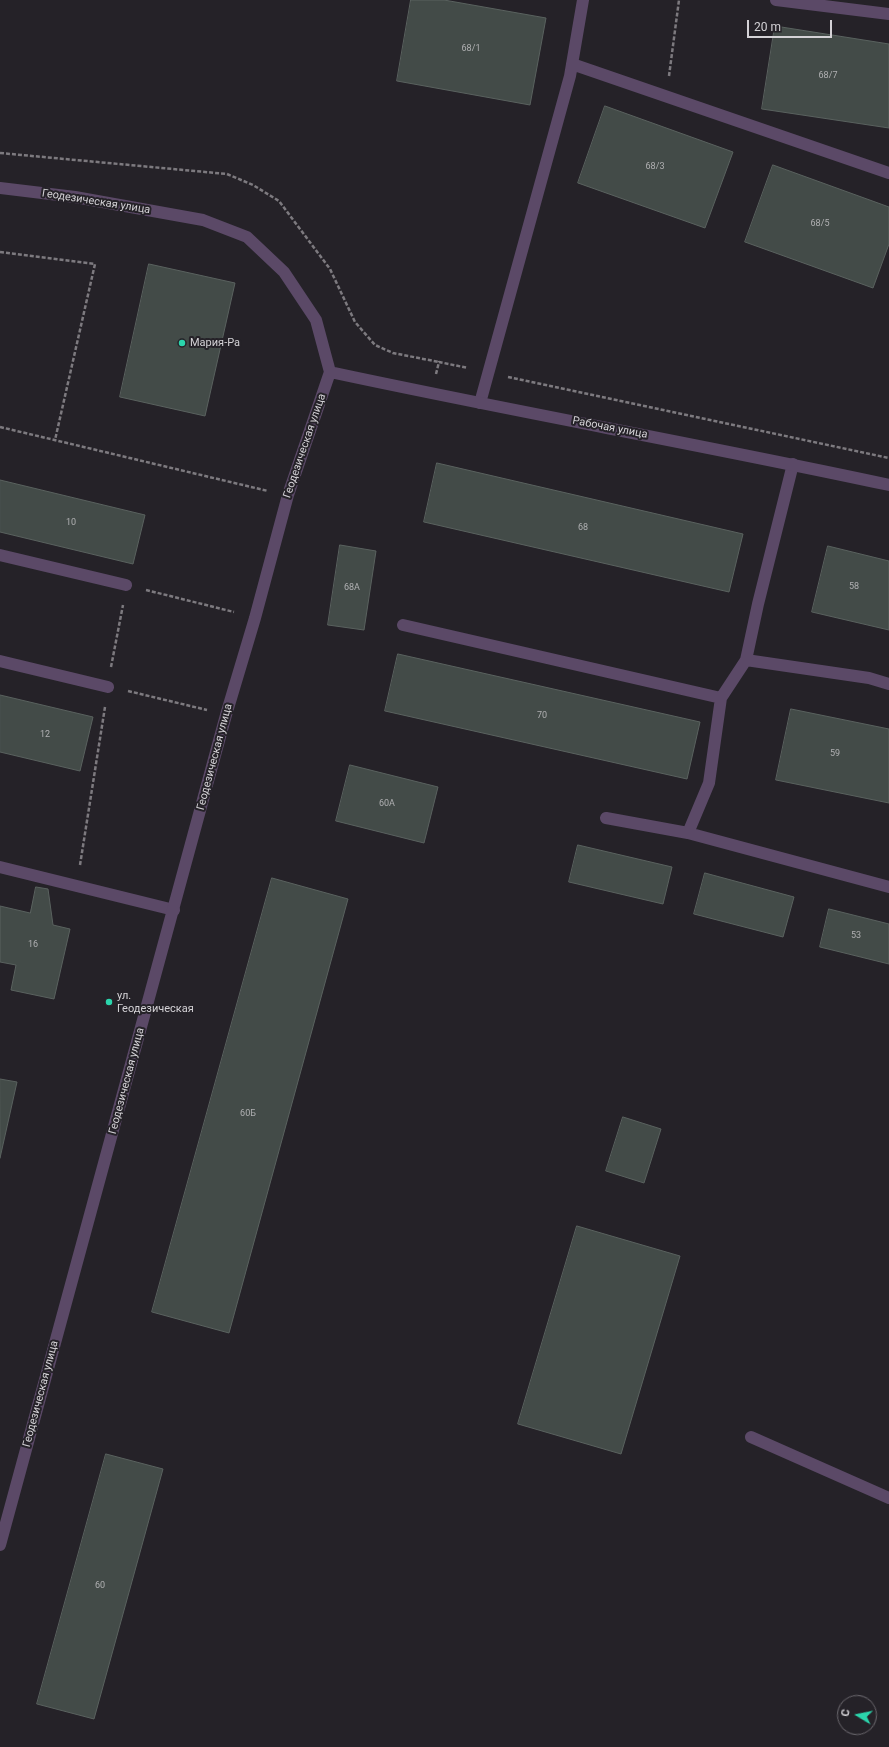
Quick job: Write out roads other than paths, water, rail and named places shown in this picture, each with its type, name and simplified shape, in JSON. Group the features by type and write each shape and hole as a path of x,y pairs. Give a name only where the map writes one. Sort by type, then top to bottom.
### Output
{"street":[{"path":"480,403 572,64 583,0"},
{"path":"776,0 889,14"},
{"path":"572,64 889,173"},
{"name":"Геодезическая улица","path":"0,188 75,197 203,220 247,236 284,272 316,320 330,372 288,495 255,618 226,715 0,1545"},
{"name":"Рабочая улица","path":"330,372 431,394 792,464 889,486"},
{"path":"688,833 709,783 721,698 746,660 792,464"},
{"path":"0,555 126,585"},
{"path":"403,625 721,698"},
{"path":"746,660 869,678 889,684"},
{"path":"0,661 108,686"},
{"path":"606,818 688,833 889,887"},
{"path":"0,866 174,910"},
{"path":"751,1437 889,1498"}],"place":[{"name":"Мария-Ра","path":"182,343"},
{"name":"ул. Геодезическая","path":"109,1002"}]}
